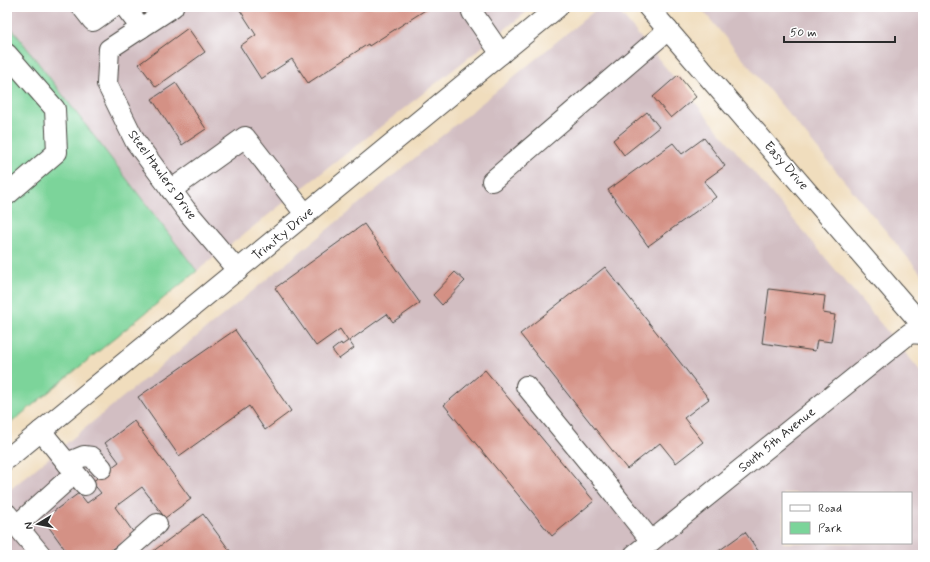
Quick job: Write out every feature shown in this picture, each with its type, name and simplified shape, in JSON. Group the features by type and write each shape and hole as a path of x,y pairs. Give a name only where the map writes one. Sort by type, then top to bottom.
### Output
{"street":[{"path":"82,7 93,21 113,7"},
{"path":"125,7 141,28"},
{"name":"Steel Haulers Drive","path":"173,7 109,49 107,84 135,141 186,210 238,271"},
{"name":"Trinity Drive","path":"7,459 558,7"},
{"name":"Easy Drive","path":"648,7 923,326"},
{"path":"472,12 502,54"},
{"path":"492,181 668,30"},
{"path":"7,54 55,108 57,152 7,195"},
{"path":"171,190 245,137 306,215"},
{"name":"South 5th Avenue","path":"634,555 653,546 910,333 923,334"},
{"path":"526,386 602,478 653,546"},
{"path":"41,431 66,473 85,485"},
{"path":"41,555 12,520 84,456 92,457 102,468"},
{"path":"122,555 157,524"}],"shaded area":[{"path":"7,7 533,7 197,271 7,22"},
{"path":"599,7 615,7 923,374 923,555 7,555 7,492"},
{"path":"700,7 923,7 923,276"}],"green space":[{"path":"7,22 197,271 7,426"}],"building":[{"path":"238,7 430,7 369,46 368,44 308,83 292,59 261,79 240,46 256,35"},
{"path":"188,28 205,52 156,87 139,64"},
{"path":"678,75 696,97 671,118 653,97"},
{"path":"176,83 206,129 182,145 152,99"},
{"path":"647,112 659,127 624,155 613,140"},
{"path":"704,138 725,166 704,181 716,197 648,246 608,190 673,143 682,154"},
{"path":"364,224 420,303 393,322 387,314 349,341 354,348 339,359 332,350 341,343 342,345 348,341 340,329 316,346 275,288"},
{"path":"605,267 709,399 684,418 703,442 676,463 660,443 627,469 520,334"},
{"path":"455,272 465,281 442,305 433,295"},
{"path":"769,289 825,296 823,313 835,315 831,342 817,340 815,351 762,343"},
{"path":"235,330 291,411 265,430 249,406 179,456 138,397"},
{"path":"485,370 594,501 552,536 444,405"},
{"path":"134,421 191,499 165,518 142,487 115,507 134,533 104,555 69,555 43,519 79,493 87,503 101,493 92,482 119,462 105,443"},
{"path":"203,514 233,555 148,555"},
{"path":"745,532 761,555 713,555"}]}
